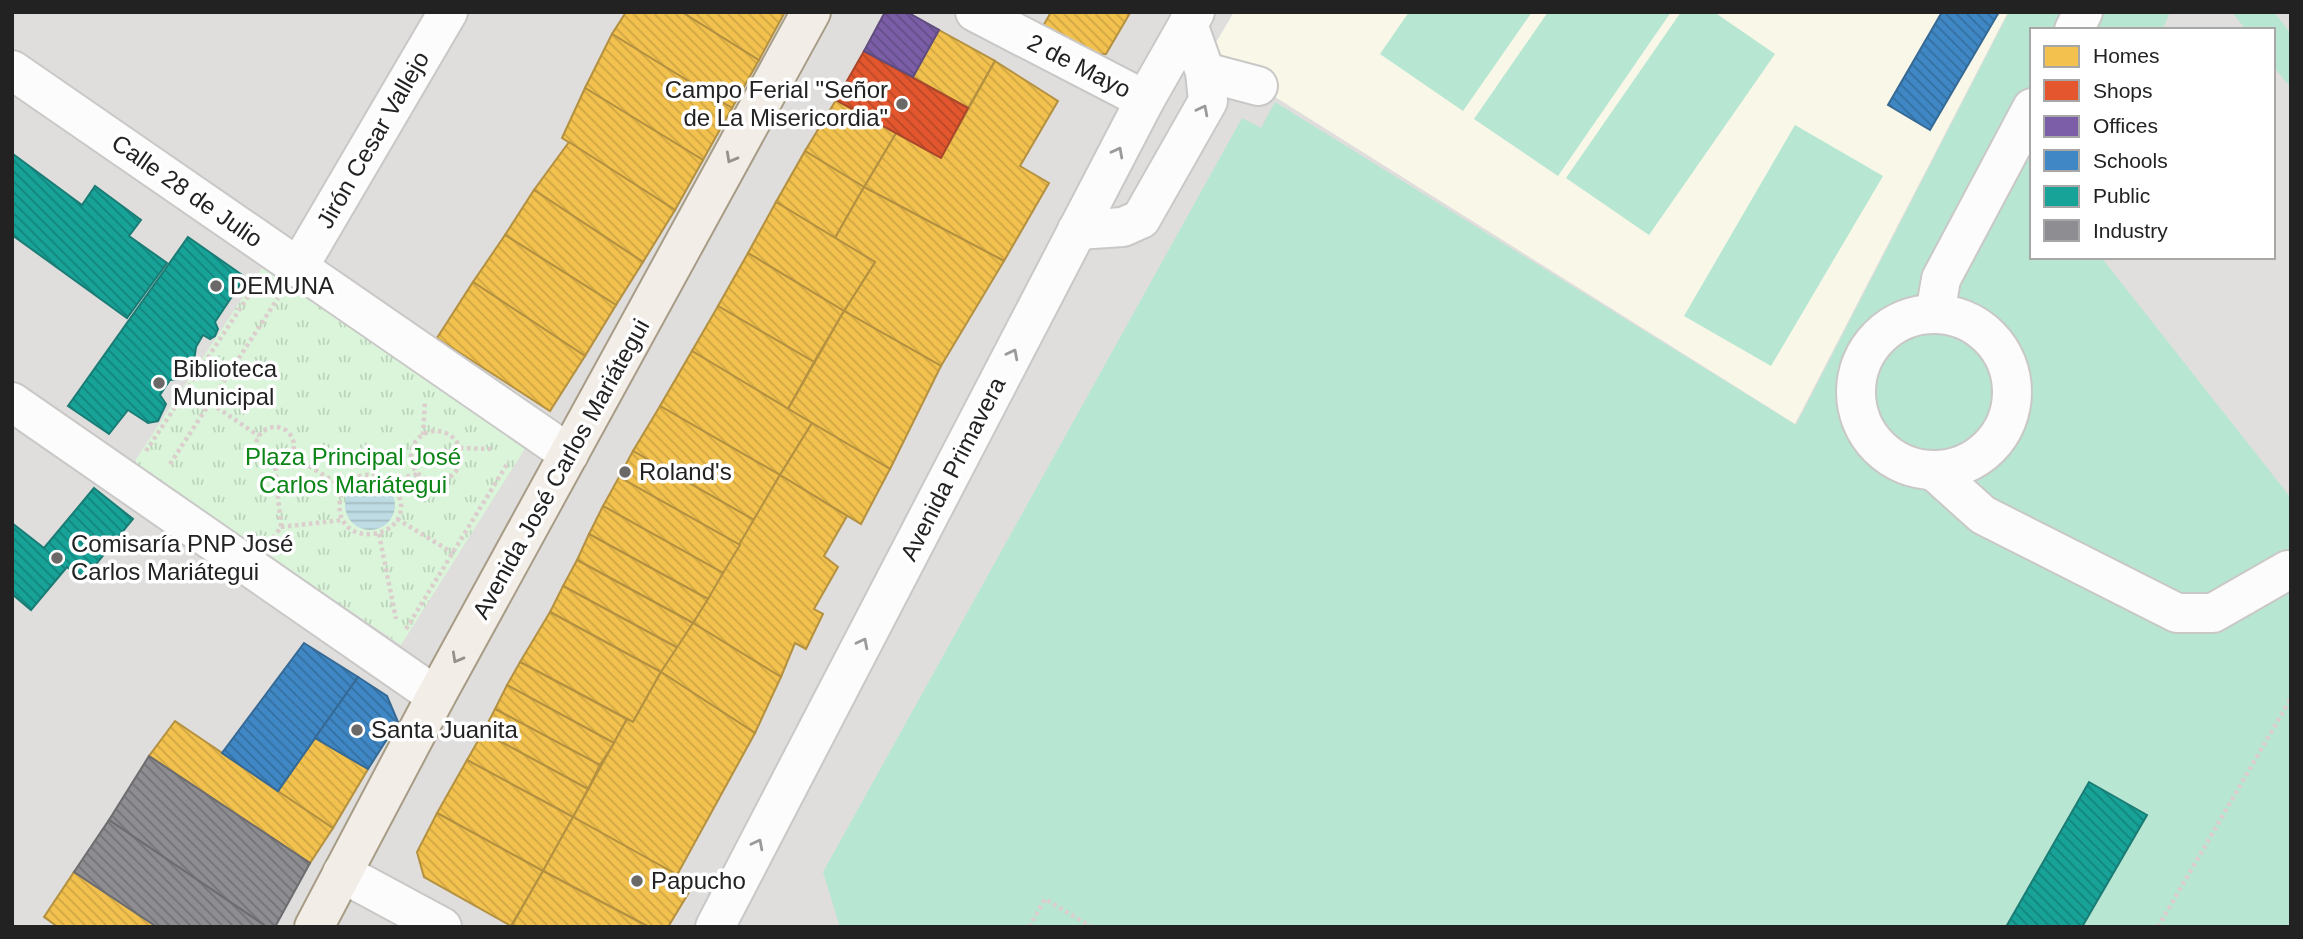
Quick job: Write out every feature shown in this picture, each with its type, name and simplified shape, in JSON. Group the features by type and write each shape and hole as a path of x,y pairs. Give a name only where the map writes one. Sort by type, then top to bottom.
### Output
{"main road":[{"name":"Avenida José Carlos Mariátegui","path":"314,927 436,696 811,12"}],"street":[{"name":"2 de Mayo","path":"975,12 1145,100"},
{"path":"2075,28 2083,12"},
{"name":"Jirón Cesar Vallejo","path":"287,261 440,15"},
{"name":"Avenida Primavera","path":"716,927 1077,230 1191,18"},
{"path":"1077,230 1123,226 1140,219 1208,101 1205,72 1191,18"},
{"name":"Calle 28 de Julio","path":"12,71 569,454"},
{"path":"1205,72 1258,86"},
{"path":"1936,314 1941,279 2030,112"},
{"path":"1936,314 1975,326 1990,338 2003,355 2010,374 2012,394 2001,433 1988,448 1972,460 1953,468 1933,470 1913,467 1894,459 1878,446 1858,411 1856,391 1859,370 1880,336 1896,324 1915,317 1936,314"},
{"path":"12,402 436,696"},
{"path":"1933,470 1983,515 2177,613 2213,613 2287,570"},
{"path":"342,873 442,927"}],"path":[{"path":"138,489 188,388 287,261"},
{"path":"138,489 210,402 287,261"},
{"path":"188,388 259,436"},
{"path":"267,429 285,429 292,436 295,446 292,456 284,463 275,465 265,462 258,455 256,445 259,436 267,429"},
{"path":"388,479 418,474 428,480 450,478 458,470 462,459 455,439 445,433 433,431 415,443 411,453 418,474"},
{"path":"400,639 515,450"},
{"path":"292,456 345,488"},
{"path":"266,549 281,527 275,465"},
{"path":"375,474 388,479 398,490 402,503 397,520 391,528 379,534 365,536 352,530 343,520 340,506 349,481 362,475 375,474"},
{"path":"281,527 343,520"},
{"path":"397,520 453,553"},
{"path":"379,534 397,626"},
{"path":"2158,927 2291,698"},
{"path":"1029,927 1045,899 1092,927"}],"shaded area":[{"path":"12,12 2291,12 2291,927 12,927"},
{"path":"1234,12 2008,12 1795,424 1226,66 1215,44"},
{"path":"2170,12 2232,12 2244,28 2163,28"},
{"path":"2275,68 2291,88 2291,498 2103,259 2275,259"}],"green space":[{"path":"1409,12 1532,12 1463,111 1380,54"},
{"path":"1548,12 1671,12 1558,176 1474,119"},
{"path":"1681,12 1714,12 1775,54 1649,235 1566,178"},
{"path":"2009,12 2274,12 2291,34 2291,927 840,927 823,872 1242,118 1261,128 1275,102 1796,425"},
{"path":"1795,125 1883,176 1771,366 1684,316"},
{"name":"Plaza Principal José Carlos Mariátegui","path":"262,268 526,447 401,645 133,464"}],"water":[{"path":"370,480 388,487 395,505 388,523 370,530 352,523 345,505 352,487"}],"building: Homes":[{"path":"626,12 682,12 759,60 732,108 612,34"},
{"path":"682,12 785,12 759,60"},
{"path":"1051,12 1130,13 1106,54 1090,55 1042,28"},
{"path":"939,30 995,61 968,108 913,77"},
{"path":"612,34 732,108 703,160 585,88"},
{"path":"995,61 1058,101 1020,166 1049,183 1004,261 864,187 896,133 941,158"},
{"path":"585,88 703,160 675,210 562,138"},
{"path":"836,100 896,133 864,187 805,151"},
{"path":"569,142 675,210 643,262 534,190"},
{"path":"805,151 864,187 835,238 776,202"},
{"path":"864,187 1004,261 941,366 844,311 875,262 835,238"},
{"path":"534,190 643,262 616,305 505,235"},
{"path":"776,202 875,262 844,311 748,253"},
{"path":"505,235 616,305 585,356 473,282"},
{"path":"748,253 844,311 814,362 718,306"},
{"path":"473,282 585,356 550,411 437,338"},
{"path":"718,306 814,362 788,409 692,351"},
{"path":"844,311 941,366 890,469 788,409"},
{"path":"692,351 812,423 780,475 660,406"},
{"path":"660,406 780,475 754,520 633,451"},
{"path":"812,423 890,469 861,524 780,475"},
{"path":"633,451 754,520 740,545 619,477"},
{"path":"780,475 847,516 824,556 838,567 814,609 823,614 806,649 795,643 781,677 693,623"},
{"path":"619,477 740,545 723,573 603,506"},
{"path":"603,506 723,573 708,599 589,534"},
{"path":"589,534 708,599 693,623 577,560"},
{"path":"577,560 693,623 678,648 563,586"},
{"path":"563,586 678,648 661,672 550,612"},
{"path":"550,612 661,672 633,722 520,662"},
{"path":"693,623 781,677 755,733 661,672"},
{"path":"520,662 627,719 614,743 507,685"},
{"path":"661,672 755,733 677,875 573,817 627,719 633,722"},
{"path":"507,685 614,743 600,765 495,709"},
{"path":"495,709 600,765 588,789 483,732"},
{"path":"175,721 333,828 310,863 149,756"},
{"path":"483,732 588,789 573,817 467,760"},
{"path":"315,738 368,769 333,828 278,791"},
{"path":"467,760 573,817 543,871 437,813"},
{"path":"437,813 543,871 511,926 424,877 417,852"},
{"path":"573,817 694,884 668,927 649,927 543,871"},
{"path":"543,871 649,927 511,927"},
{"path":"74,872 157,927 58,927 44,917"}],"building: Shops":[{"name":"Campo Ferial \"Señor de La Misericordia\"","path":"864,51 968,108 941,158 836,100"}],"building: Offices":[{"path":"885,12 907,12 939,30 913,77 864,51"}],"building: Schools":[{"path":"1942,12 1999,12 1930,130 1888,105"},
{"path":"304,643 358,677 278,791 222,753"},
{"name":"Santa Juanita","path":"358,677 387,696 398,722 368,769 315,738"}],"building: Public":[{"path":"13,154 82,205 95,186 141,220 129,236 167,263 127,318 12,235"},
{"path":"188,237 245,277 215,322 218,329 215,336 210,339 203,335 196,347 193,368 182,379 170,380 160,395 166,404 158,421 148,423 128,410 109,434 68,406"},
{"name":"Comisaría PNP José Carlos Mariátegui","path":"94,488 133,519 83,580 67,567 31,610 12,594 12,523 44,548"},
{"path":"2089,782 2147,815 2082,927 2006,927"}],"building: Industry":[{"path":"149,756 310,863 275,927 267,927 109,820"},
{"path":"109,820 267,927 157,927 74,872"}],"place":[{"name":"Campo Ferial \"Señor de La Misericordia\"","path":"902,104"},
{"name":"DEMUNA","path":"216,286"},
{"name":"Biblioteca Municipal","path":"159,383"},
{"name":"Roland's","path":"625,472"},
{"name":"Comisaría PNP José Carlos Mariátegui","path":"57,558"},
{"name":"Santa Juanita","path":"357,730"},
{"name":"Papucho","path":"637,881"}]}
